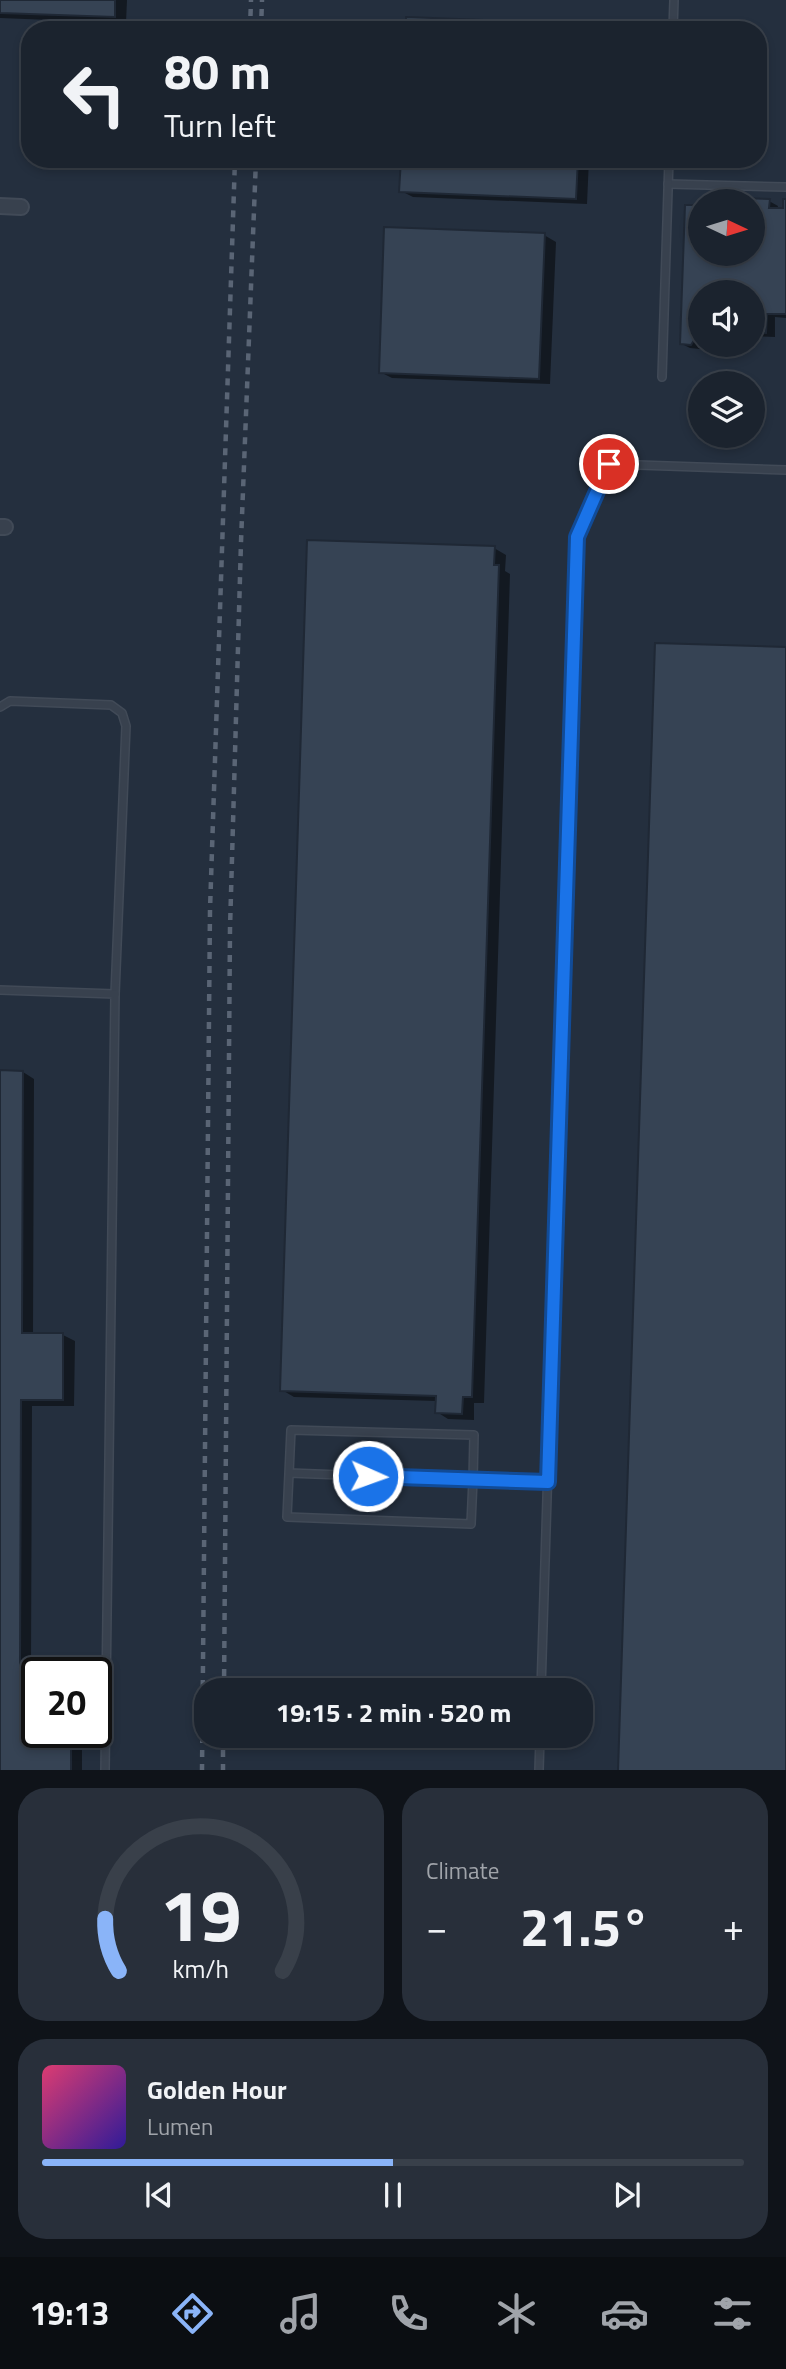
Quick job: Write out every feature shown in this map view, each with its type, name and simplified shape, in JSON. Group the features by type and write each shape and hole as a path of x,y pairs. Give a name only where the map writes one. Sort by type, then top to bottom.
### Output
{"street":[{"path":"0,206 21,207"}],"lane":[{"path":"673,21 674,0"},
{"path":"662,377 669,168"},
{"path":"668,184 786,187"},
{"path":"541,1678 577,537 609,464 786,470"},
{"path":"0,707 10,701 111,705 121,713 126,726 115,993 105,1770"},
{"path":"0,990 115,993"},
{"path":"291,1430 474,1435 473,1480 471,1524 287,1517 291,1430"},
{"path":"289,1473 548,1482"},
{"path":"539,1770 540,1748"}],"building":[{"path":"0,0 115,0 115,17 0,13"},
{"path":"406,17 507,21 406,21"},
{"path":"400,168 578,168 576,199 399,192"},
{"path":"765,199 770,199 769,208 783,208 783,199 786,199 786,314 767,314 766,333 765,280 688,280 688,345 680,344 685,205 688,205 688,266 765,266"},
{"path":"384,227 545,233 539,379 379,373"},
{"path":"307,540 495,546 494,565 499,565 472,1397 463,1397 462,1414 435,1413 436,1396 280,1391"},
{"path":"655,643 786,647 786,1770 618,1770"},
{"path":"0,1070 23,1071 22,1333 63,1333 63,1400 21,1400 21,1748 71,1748 71,1770 0,1770"}],"railway":[{"path":"250,21 251,0"},
{"path":"261,21 262,0"},
{"path":"202,1770 210,910 235,168"},
{"path":"224,1678 230,929 256,168"},
{"path":"223,1748 223,1770"}],"route":[{"path":"368,1476 548,1482 577,537 609,464"}]}
